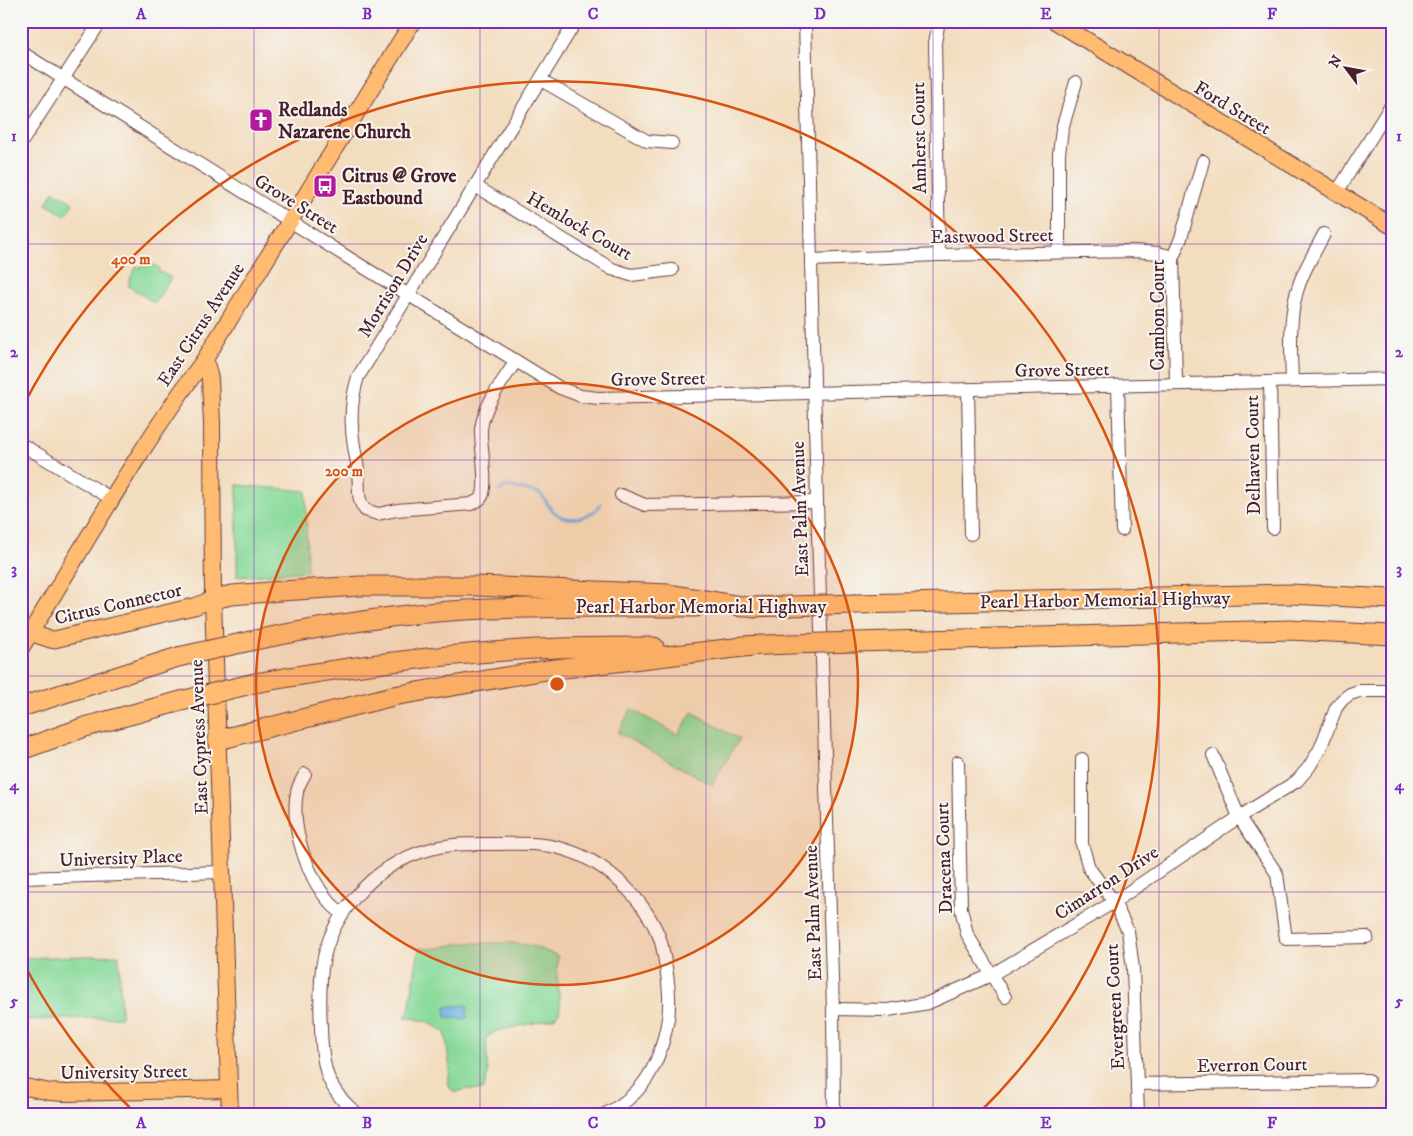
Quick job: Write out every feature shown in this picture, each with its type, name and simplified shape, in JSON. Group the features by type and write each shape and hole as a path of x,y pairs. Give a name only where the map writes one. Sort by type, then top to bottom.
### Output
{"highway":[{"path":"213,599 232,595 360,586 476,586 669,594 754,608"},
{"name":"Pearl Harbor Memorial Highway","path":"24,707 178,658 255,640 345,622 464,610 563,607 754,608 1290,594 1392,599"},
{"name":"Pearl Harbor Memorial Highway","path":"21,750 85,727 255,683 333,669 457,655 559,648 752,646 1288,630 1391,635"},
{"path":"218,740 393,696 548,670 752,646"}],"main road":[{"name":"East Citrus Avenue","path":"21,648 175,400 205,359 413,21"},
{"name":"Ford Street","path":"1055,21 1392,226"},
{"name":"East Cypress Avenue","path":"205,359 210,379 212,416 213,599 230,1115"},
{"name":"Citrus Connector","path":"31,633 52,640 196,606 213,599"},
{"name":"University Street","path":"21,1086 65,1093 229,1089"}],"street":[{"path":"21,143 101,21"},
{"name":"Morrison Drive","path":"516,361 489,403 484,416 481,430 484,484 482,497 477,502 406,509 378,514 365,510 358,498 358,472 353,443 353,396 358,377 576,21"},
{"name":"East Palm Avenue","path":"805,21 817,502 833,1008 834,1115"},
{"name":"Amherst Court","path":"939,21 935,43 939,255"},
{"name":"Grove Street","path":"21,52 516,361 560,388 581,396 815,394 1176,383 1392,379"},
{"path":"541,80 647,141 672,143"},
{"path":"1059,252 1059,154 1062,130 1076,82"},
{"path":"1337,192 1392,104"},
{"name":"Cambon Court","path":"1176,383 1173,257 1181,238 1203,161"},
{"name":"Hemlock Court","path":"475,186 612,269 631,275 672,270"},
{"path":"1292,381 1292,309 1300,282 1324,234"},
{"name":"Eastwood Street","path":"811,260 1135,251 1158,253 1173,257"},
{"name":"Delhaven Court","path":"1270,382 1273,528"},
{"path":"1118,386 1122,530"},
{"path":"968,390 971,534"},
{"path":"21,444 112,499"},
{"path":"621,495 646,505 817,502"},
{"name":"Cimarron Drive","path":"833,1008 888,1010 928,1003 991,975 1114,902 1239,817 1297,781 1309,767 1320,749 1336,708 1350,694 1359,691 1392,691"},
{"path":"1213,755 1239,817 1277,874 1286,939 1367,937"},
{"name":"Evergreen Court","path":"1082,759 1082,844 1089,868 1114,902 1128,932 1133,968 1138,1115"},
{"name":"Dracena Court","path":"958,762 961,908 967,934 991,975"},
{"path":"305,774 297,791 298,833 308,867 316,884 334,908 342,914"},
{"path":"359,1115 332,1088 326,1075 321,1052 320,1002 322,964 327,946 342,914 371,880 391,866 418,853 452,845 543,844 579,854 604,868 621,883 637,900 659,937 666,966 669,1017 663,1046 654,1068 634,1094 603,1115"},
{"name":"University Place","path":"21,878 222,872"},
{"path":"991,975 1005,997"},
{"name":"Everron Court","path":"1137,1084 1368,1080"}],"green space":[{"path":"54,191 73,203 65,216 46,204"},
{"path":"150,263 159,268 158,271 171,278 155,303 128,286 130,283 128,282 137,266 140,268 143,264 148,267"},
{"path":"237,485 306,491 307,571 237,577"},
{"path":"631,709 678,735 692,712 739,739 712,785 618,733"},
{"path":"462,943 513,943 533,946 558,956 557,974 560,1006 559,1013 553,1019 496,1031 486,1038 488,1074 483,1090 466,1089 454,1093 449,1086 448,1080 450,1070 445,1032 426,1021 405,1017 409,1010 419,948 431,949"},
{"path":"119,955 121,1017 21,1020 21,958"}],"water":[{"path":"465,1005 468,1007 466,1019 446,1017 445,1007"}],"waterway":[{"path":"499,491 506,486 539,493 552,510 559,516 566,518 586,516 601,504"}],"place":[{"name":"Redlands Nazarene Church","path":"261,120"},
{"name":"Citrus @ Grove Eastbound","path":"325,186"}]}
